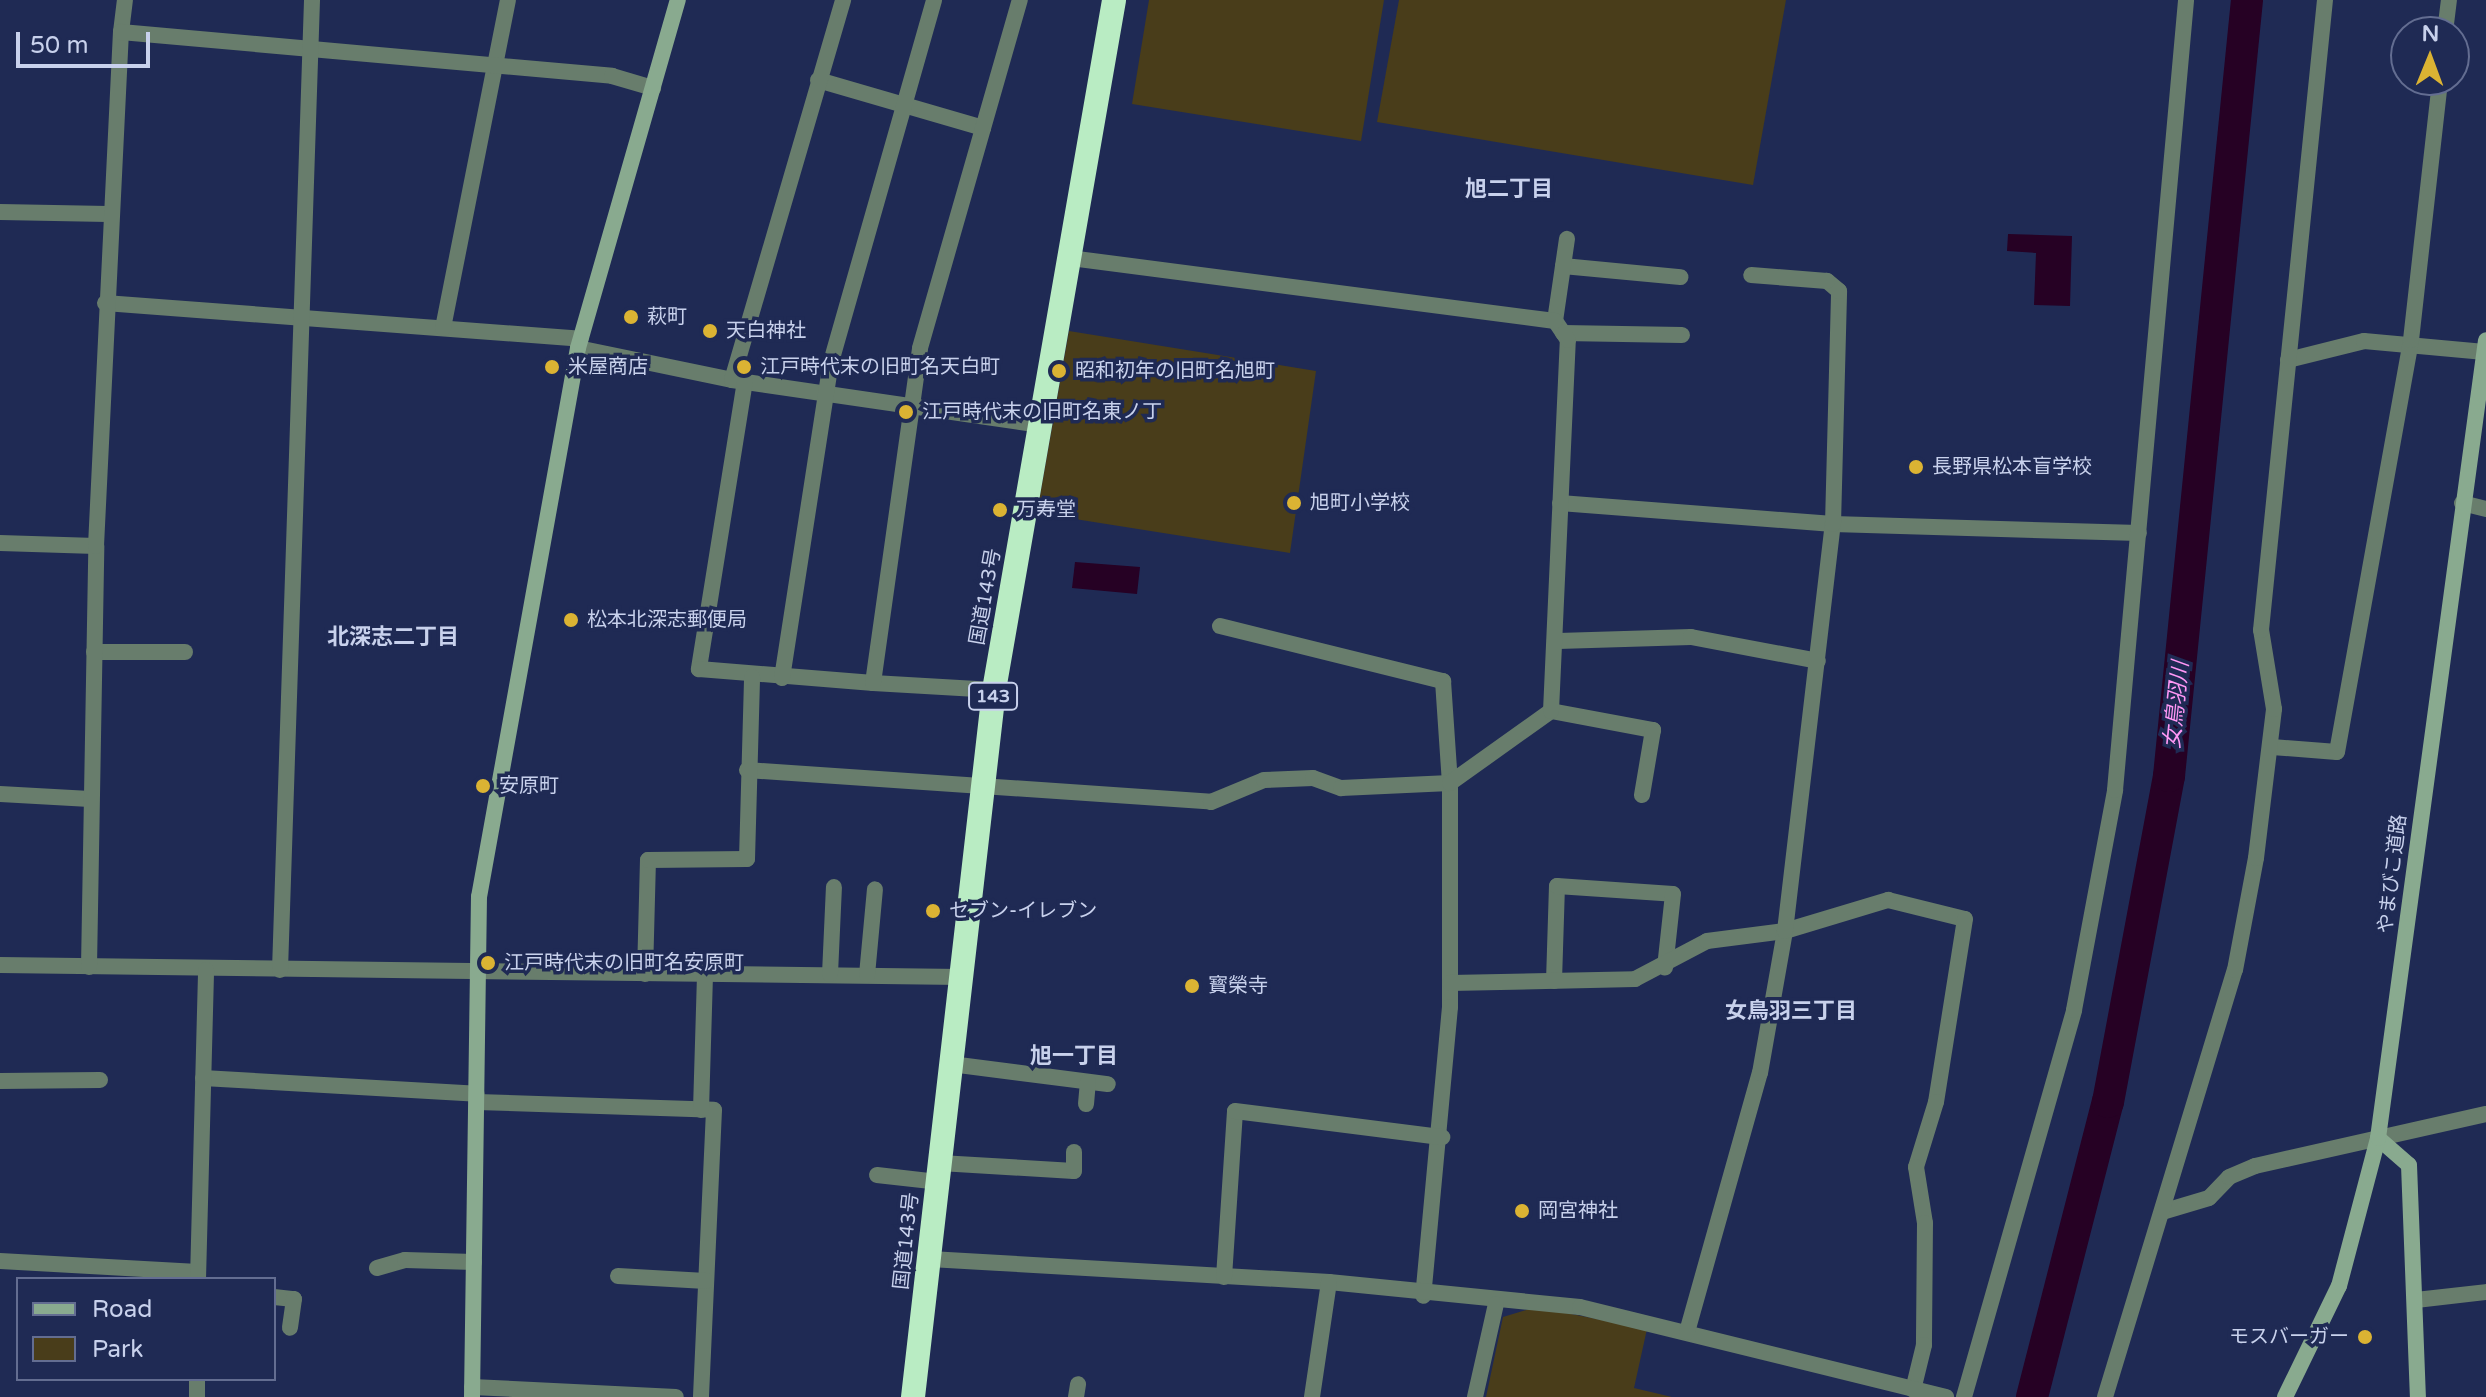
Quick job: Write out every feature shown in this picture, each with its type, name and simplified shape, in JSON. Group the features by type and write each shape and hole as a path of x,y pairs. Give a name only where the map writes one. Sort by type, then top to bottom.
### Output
{"highway":[{"name":"国道143号","path":"913,1397 994,690 1114,0"}],"street":[{"path":"89,967 96,546 108,214 125,0"},
{"path":"280,970 298,314 312,0"},
{"path":"443,328 508,0"},
{"path":"676,1397 472,1392 477,974 489,836 579,343 678,0"},
{"path":"843,0 818,80 738,381 699,669 752,677 994,690"},
{"path":"782,678 831,362 934,0"},
{"path":"873,683 916,407 920,348 1020,0"},
{"path":"1964,1397 2074,1010 2115,790 2186,0"},
{"path":"2105,1397 2235,970 2272,747 2261,630 2325,0"},
{"path":"121,32 612,76 653,88"},
{"path":"818,80 983,128"},
{"path":"2272,747 2337,752 2411,340 2438,96"},
{"path":"0,212 108,214"},
{"path":"1551,711 1558,641 1559,327 1567,239"},
{"path":"1069,258 1559,327 1682,335"},
{"path":"1563,266 1680,277"},
{"path":"1687,1332 1760,1073 1785,931 1833,524 1839,291 1827,281 1751,275"},
{"path":"105,303 298,314 579,343 738,381 1039,425"},
{"path":"2288,360 2364,341 2411,340 2485,346"},
{"name":"やまびこ道路","path":"2285,1397 2339,1286 2378,1138 2485,346"},
{"path":"1560,503 1833,524 2139,533"},
{"path":"2462,503 2486,509"},
{"path":"0,543 96,546"},
{"path":"1220,626 1443,681 1450,783 1450,983 1442,1137 1423,1296"},
{"path":"1558,641 1691,637 1818,661"},
{"path":"94,652 185,652"},
{"path":"645,974 648,860 747,859 747,770 752,677"},
{"path":"747,770 1211,802 1264,780 1313,778 1341,788 1450,783 1551,711 1653,730 1642,795"},
{"path":"0,794 90,799"},
{"path":"1554,981 1557,886 1673,894 1665,968"},
{"path":"830,974 834,887"},
{"path":"867,975 875,889"},
{"path":"1450,983 1635,979 1665,968 1707,941 1785,931 1888,900 1965,919 1936,1102 1916,1167 1925,1223 1924,1345 1913,1390"},
{"path":"0,965 477,974 705,972 961,977"},
{"path":"0,1261 198,1275 206,970"},
{"path":"701,1110 705,972"},
{"path":"951,1064 1108,1084"},
{"path":"203,1078 477,1098 714,1110 701,1397"},
{"path":"0,1081 100,1080"},
{"path":"1086,1104 1088,1082"},
{"path":"1224,1277 1235,1111 1442,1137"},
{"path":"2162,1212 2209,1198 2229,1177 2255,1166 2486,1114"},
{"path":"2378,1138 2409,1165 2418,1397"},
{"path":"877,1175 1079,1172 1074,1152"},
{"path":"930,1259 1329,1282 1496,1304 1580,1307 1936,1396"},
{"path":"377,1268 405,1260 474,1262"},
{"path":"618,1276 706,1281"},
{"path":"1312,1397 1329,1282"},
{"path":"2416,1300 2486,1292"},
{"path":"276,1297 294,1299 290,1328"},
{"path":"1475,1397 1496,1304"}],"green space":[{"path":"1149,0 1384,0 1361,141 1132,104"},
{"path":"1399,0 1786,0 1753,185 1377,122"},
{"path":"1069,331 1316,371 1290,553 1037,513"},
{"path":"1536,1307 1647,1329 1634,1388 1672,1397 1486,1397 1503,1317"}],"shaded area":[{"path":"2008,234 2072,236 2070,306 2034,305 2036,253 2007,251"},
{"path":"1075,562 1140,567 1137,594 1072,588"}],"waterway":[{"name":"女鳥羽川","path":"2032,1397 2108,1102 2169,776 2247,0"}],"place":[{"name":"萩町","path":"631,317"},
{"name":"天白神社","path":"710,331"},
{"name":"米屋商店","path":"552,367"},
{"name":"江戸時代末の旧町名天白町","path":"744,367"},
{"name":"昭和初年の旧町名旭町","path":"1059,371"},
{"name":"江戸時代末の旧町名東ノ丁","path":"906,412"},
{"name":"長野県松本盲学校","path":"1916,467"},
{"name":"旭町小学校","path":"1294,503"},
{"name":"万寿堂","path":"1000,510"},
{"name":"松本北深志郵便局","path":"571,620"},
{"name":"安原町","path":"483,786"},
{"name":"セブン-イレブン","path":"933,911"},
{"name":"江戸時代末の旧町名安原町","path":"488,963"},
{"name":"寳榮寺","path":"1192,986"},
{"name":"岡宮神社","path":"1522,1211"},
{"name":"モスバーガー","path":"2365,1337"}],"district":[{"name":"旭二丁目","path":"1509,190"},
{"name":"北深志二丁目","path":"393,638"},
{"name":"女鳥羽三丁目","path":"1791,1012"},
{"name":"旭一丁目","path":"1074,1057"}]}
